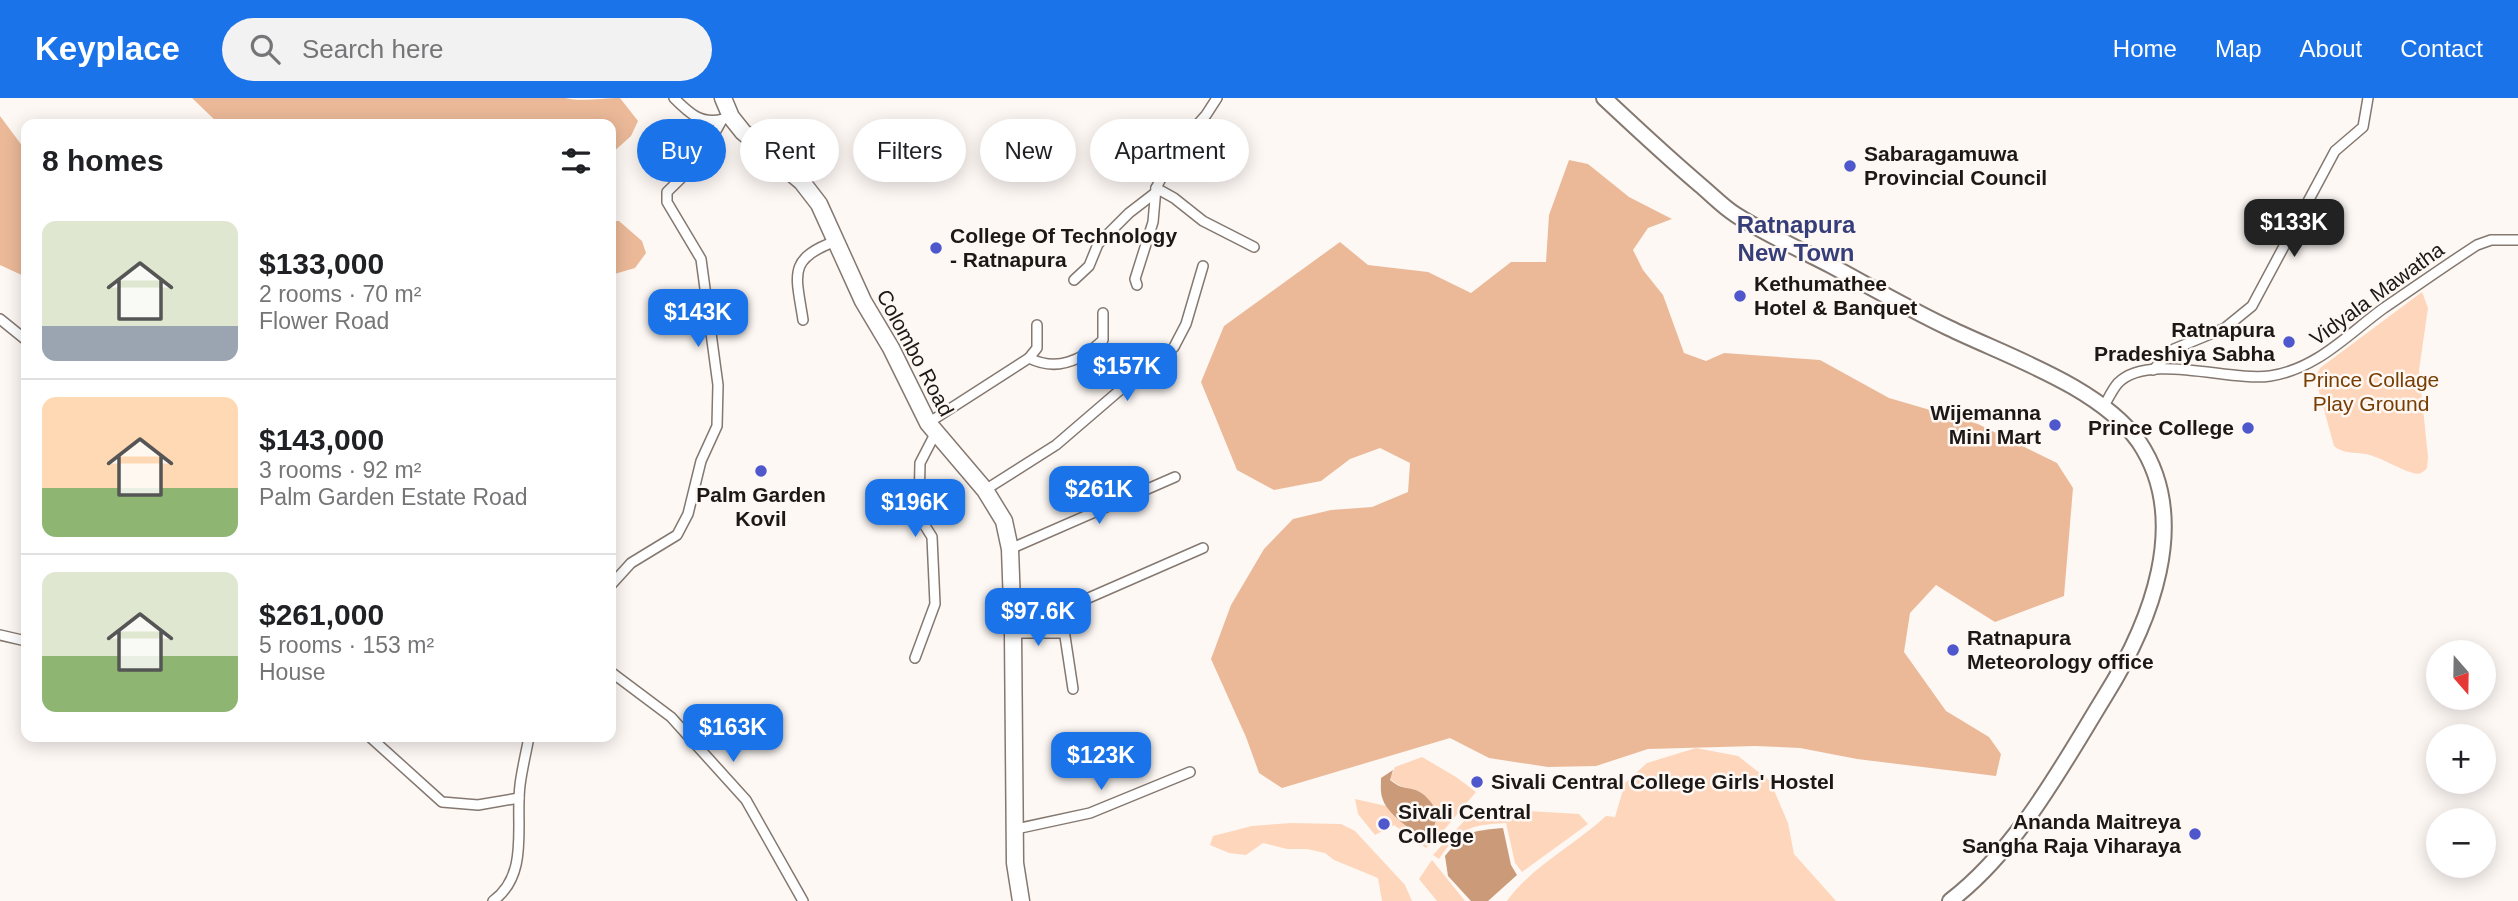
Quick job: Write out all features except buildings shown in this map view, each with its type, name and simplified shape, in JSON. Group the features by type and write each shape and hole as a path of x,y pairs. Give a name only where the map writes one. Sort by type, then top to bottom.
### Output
{"highway":[{"name":"Colombo Road","path":"723,98 727,118 802,182 819,204 863,301 891,348 931,429 985,490 1004,521 1010,549 1013,633 1016,829 1014,863 1021,901"}],"main road":[{"path":"1604,98 1668,158 1735,214 1945,326 2074,387 2104,406 2138,441 2153,470 2163,510 2164,544 2154,596 2122,668 2047,789 1993,863 1951,901"}],"street":[{"path":"674,98 694,117 715,121 727,118"},
{"path":"1074,280 1090,266 1098,244 1155,190 1180,145 1206,116 1217,98"},
{"path":"2152,370 2174,349 2225,328 2252,306 2335,151 2362,127 2368,98"},
{"path":"616,580 631,564 677,535 688,514 701,461 717,426 718,384 701,259 667,202 667,191 715,145 713,136 727,118"},
{"path":"1155,190 1174,198 1203,221 1254,247"},
{"path":"1138,285 1135,279 1153,222 1155,190"},
{"name":"Vidyala Mawatha","path":"2104,406 2118,384 2126,377 2152,370 2250,377 2288,372 2324,356 2384,308 2477,245 2491,240 2518,240"},
{"path":"803,320 798,284 801,261 812,250 836,241"},
{"path":"985,490 1056,444 1134,377 1152,368 1174,347 1186,324 1203,266"},
{"path":"1029,358 1043,364 1059,366 1093,349 1103,341 1103,313"},
{"path":"0,319 21,336"},
{"path":"915,658 935,604 932,537 922,521 919,508 920,463 931,429 1029,358 1037,348 1037,325"},
{"path":"1010,549 1175,477"},
{"path":"1073,689 1061,610 1203,548"},
{"path":"1013,633 1063,633"},
{"path":"0,635 21,640"},
{"path":"616,676 671,717 746,800 803,901"},
{"path":"376,742 442,802 478,805 519,798"},
{"path":"493,901 513,878 518,857 519,798 528,742"},
{"path":"1016,829 1090,813 1190,772"}],"green space":[{"name":"Prince Collage Play Ground","path":"2422,292 2428,308 2419,370 2428,457 2427,468 2417,474 2366,454 2337,449 2315,377 2320,368"},
{"path":"1696,748 1738,756 1770,781 1788,823 1794,854 1836,901 1507,901 1541,866 1606,816 1615,817 1625,783 1647,763"},
{"path":"1422,757 1476,792 1438,837 1431,834 1438,813 1430,802 1420,792 1400,786 1390,779 1395,767"},
{"path":"1355,799 1386,806 1429,845 1426,848 1394,825 1375,835 1358,814"},
{"path":"1476,808 1579,814 1588,824 1522,872 1515,863 1506,823 1467,830 1453,841 1439,859 1433,855"},
{"path":"1291,823 1341,824 1355,831 1405,885 1412,901 1382,901 1378,878 1334,860 1325,853 1287,849 1263,843 1246,855 1229,853 1210,845 1213,836 1252,826"},
{"path":"1432,860 1465,901 1437,901 1419,879"}],"shaded area":[{"path":"192,98 620,98 637,123 631,136 616,150 616,119 214,119"},
{"path":"0,116 21,144 21,275 0,265"},
{"path":"1569,160 1588,164 1629,197 1672,219 1648,228 1633,250 1643,270 1663,295 1684,353 1706,361 1724,353 1820,360 1889,398 1978,424 2057,463 2073,488 2064,596 1995,622 1936,585 1910,613 1904,652 1946,711 1989,737 2001,754 1996,776 1857,759 1800,748 1755,746 1648,749 1596,766 1548,767 1489,758 1450,738 1282,788 1259,773 1211,659 1231,605 1264,549 1293,519 1331,510 1372,507 1408,492 1410,463 1380,448 1350,459 1321,481 1274,490 1237,470 1201,382 1224,326 1340,242 1368,265 1428,272 1471,293 1511,262 1546,262 1549,215"},
{"path":"616,221 642,241 646,253 635,268 616,274"},
{"path":"1393,770 1390,780 1420,792 1438,813 1432,834 1434,842 1405,825 1386,806 1381,795 1381,778"},
{"path":"1503,828 1511,865 1517,875 1488,901 1471,901 1448,876 1445,856 1470,834"}],"place":[{"name":"Sabaragamuwa Provincial Council","path":"1850,166"},
{"name":"College Of Technology - Ratnapura","path":"936,248"},
{"name":"Kethumathee Hotel & Banquet","path":"1740,296"},
{"name":"Ratnapura Pradeshiya Sabha","path":"2289,342"},
{"name":"Wijemanna Mini Mart","path":"2055,425"},
{"name":"Prince College","path":"2248,428"},
{"name":"Palm Garden Kovil","path":"761,471"},
{"name":"Ratnapura Meteorology office","path":"1953,650"},
{"name":"Sivali Central College Girls' Hostel","path":"1477,782"},
{"name":"Sivali Central College","path":"1384,824"},
{"name":"Ananda Maitreya Sangha Raja Viharaya","path":"2195,834"}],"district":[{"name":"Ratnapura New Town","path":"1796,239"}]}
